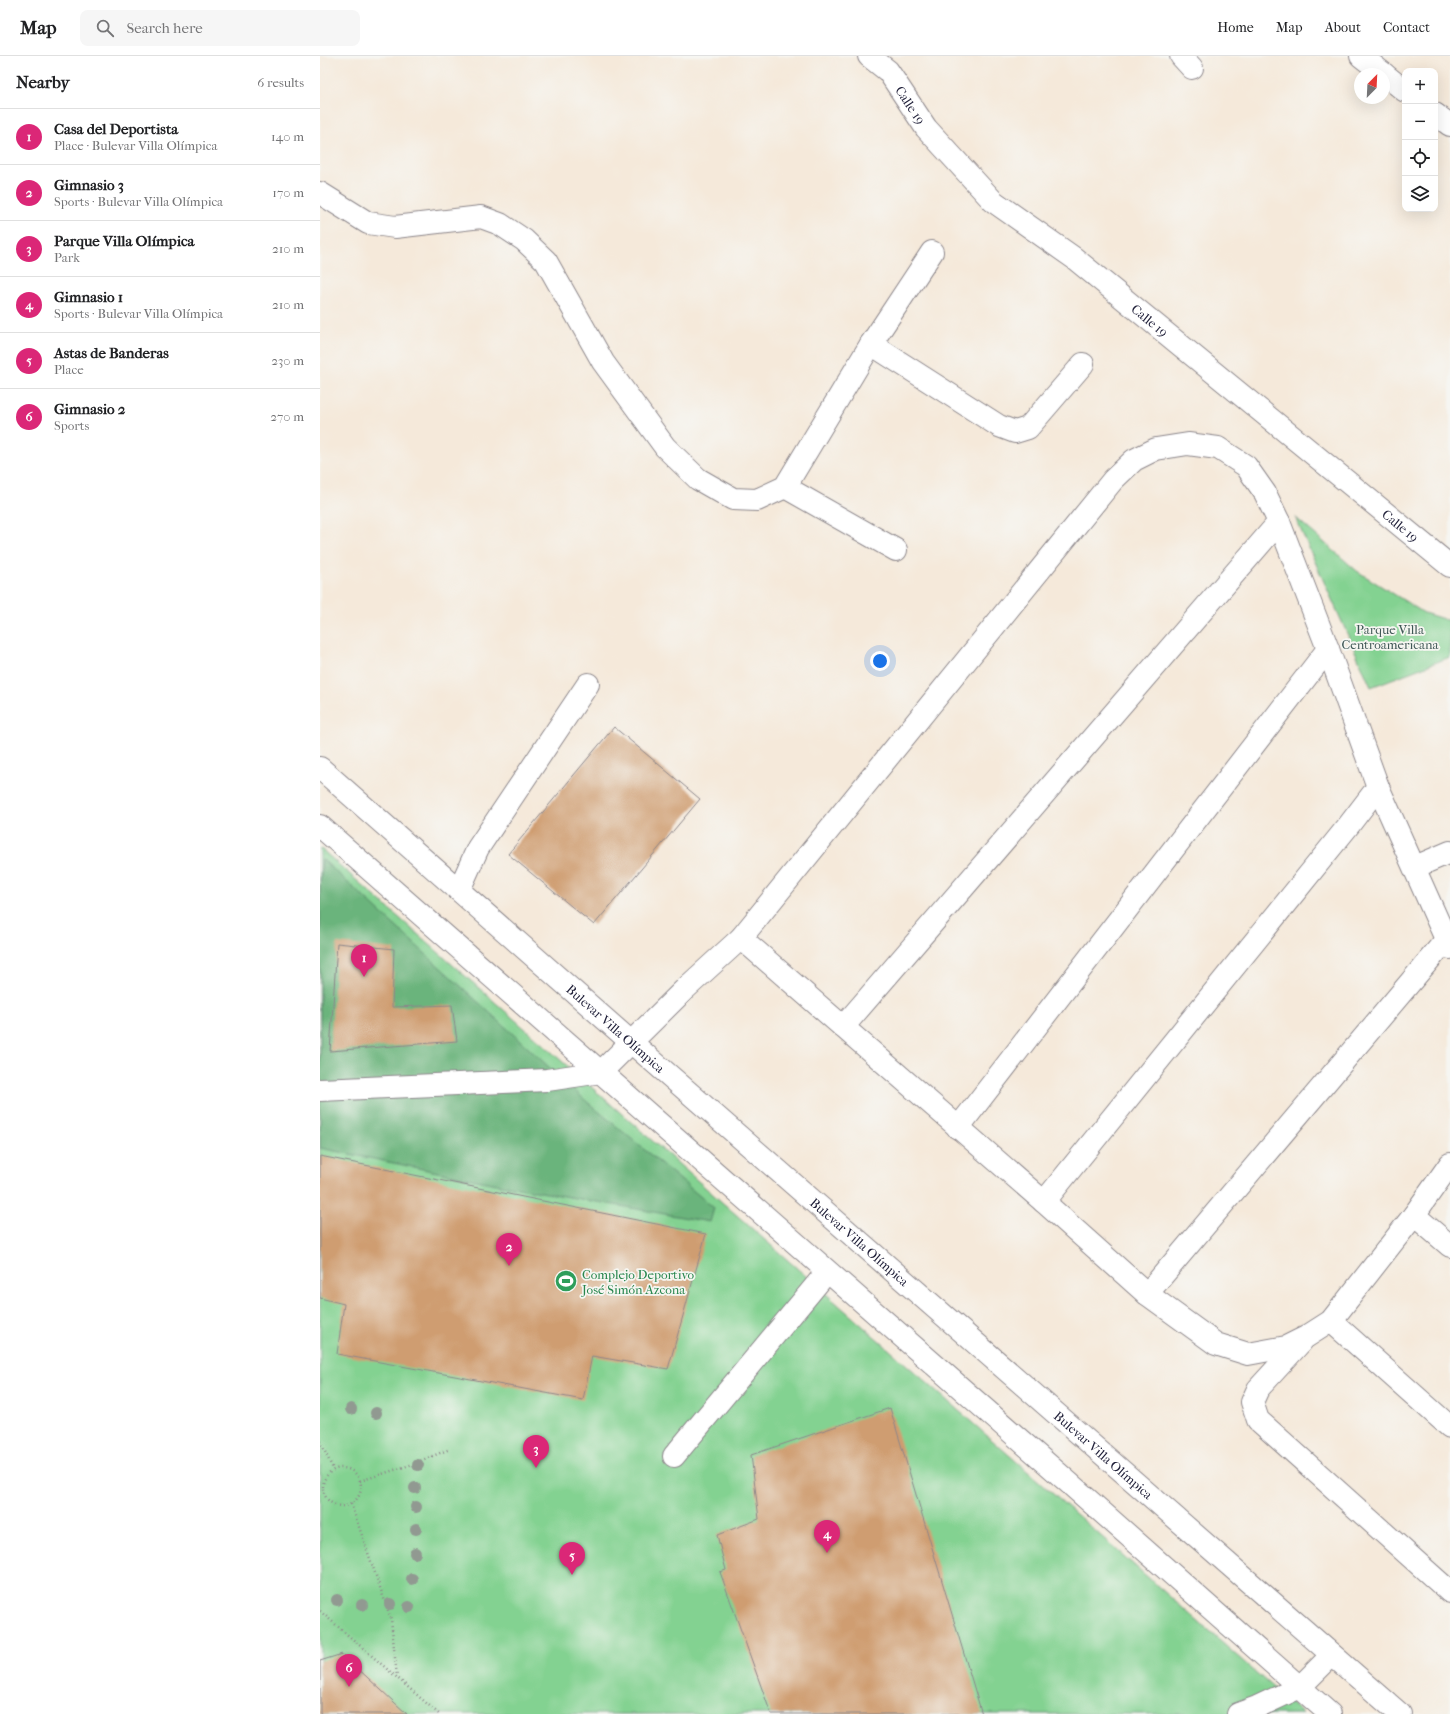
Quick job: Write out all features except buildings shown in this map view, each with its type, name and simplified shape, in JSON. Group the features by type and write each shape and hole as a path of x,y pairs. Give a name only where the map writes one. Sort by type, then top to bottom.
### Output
{"street":[{"name":"Calle 19","path":"869,56 888,71 926,128 993,201 1074,258 1450,566"},
{"path":"1361,56 1376,68"},
{"path":"1390,79 1402,88"},
{"path":"1438,116 1450,126"},
{"path":"320,193 368,223 395,227 480,217 500,224 524,240 546,261 603,362 665,447 698,479 733,499 757,500 785,487 870,344 932,252"},
{"path":"870,344 999,426 1015,432 1028,428 1083,364"},
{"path":"320,1090 547,1080 601,1072 741,938 1113,480 1134,460 1156,449 1188,444 1218,448 1246,466 1265,493 1279,522 1328,648 1378,786 1448,944 1147,1294"},
{"path":"785,487 896,550"},
{"path":"843,1027 1279,522"},
{"path":"958,1128 1328,648"},
{"path":"459,890 478,848 588,684"},
{"name":"Bulevar Villa Olímpica","path":"320,768 1400,1714"},
{"path":"1044,1202 1349,825 1378,786"},
{"path":"320,826 1330,1714"},
{"path":"1415,867 1450,852"},
{"path":"741,938 1044,1202 1147,1294 1216,1344 1248,1354 1286,1347 1306,1337 1331,1321 1414,1215 1450,1164"},
{"path":"1414,1215 1450,1246"},
{"path":"674,1456 827,1272"},
{"path":"1331,1321 1450,1427"},
{"path":"1306,1337 1258,1389 1252,1402 1258,1420 1450,1592"},
{"path":"1238,1714 1300,1687 1332,1655"}],"path":[{"path":"320,1441 333,1469"},
{"path":"360,1481 410,1465 450,1449"},
{"path":"346,1468 352,1471 360,1481 360,1494 351,1504 344,1506 332,1503 322,1494 323,1482 333,1469 346,1468"},
{"path":"351,1504 391,1619 397,1677"},
{"path":"320,1611 439,1714"}],"green space":[{"name":"Parque Villa Centroamericana","path":"1295,517 1357,571 1424,613 1450,621 1450,657 1371,687"},
{"name":"Complejo Deportivo José Simón Azcona","path":"320,848 1303,1714 320,1714"},
{"path":"322,859 585,1100 714,1208 710,1222 496,1184 320,1148 320,890"}],"place":[{"name":"Casa del Deportista","path":"364,977"},
{"name":"Gimnasio 3","path":"509,1266"},
{"name":"Complejo Deportivo José Simón Azcona","path":"566,1281"},
{"name":"Parque Villa Olímpica","path":"536,1468"},
{"name":"Gimnasio 1","path":"827,1553"},
{"name":"Astas de Banderas","path":"572,1575"},
{"name":"Gimnasio 2","path":"349,1687"}]}
